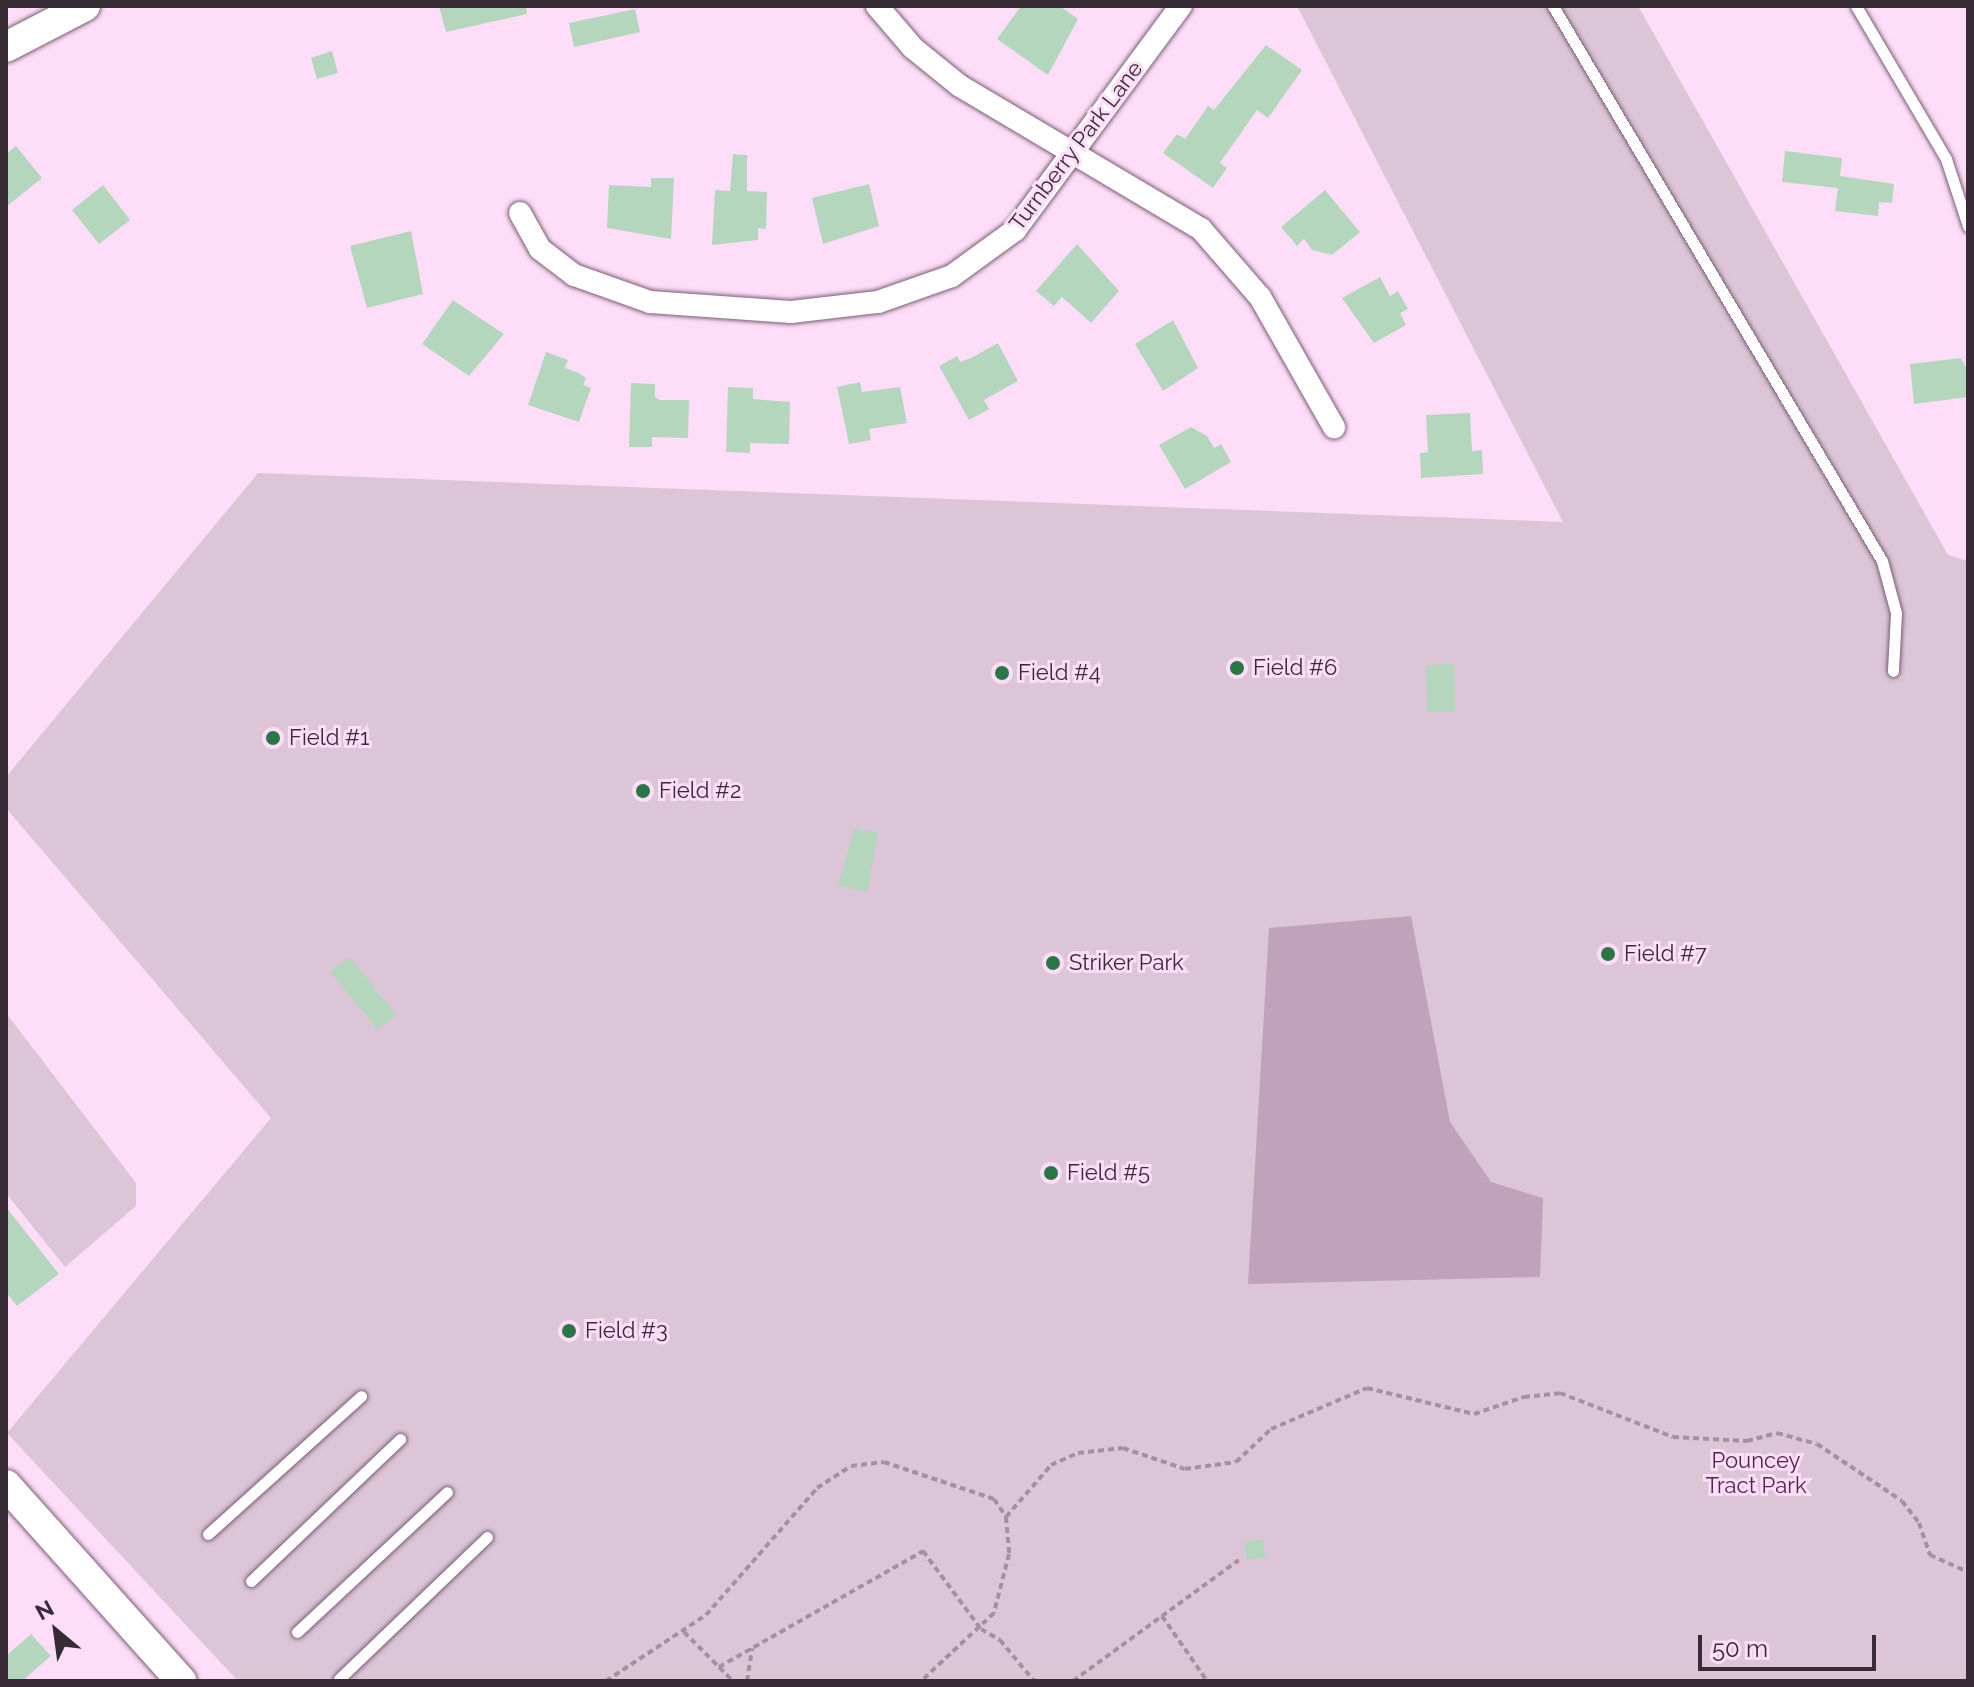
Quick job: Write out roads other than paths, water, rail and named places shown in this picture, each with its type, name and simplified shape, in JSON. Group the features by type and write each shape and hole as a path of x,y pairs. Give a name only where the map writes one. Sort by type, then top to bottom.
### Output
{"main road":[{"path":"6,47 85,6"},
{"path":"6,1485 181,1681"}],"street":[{"path":"877,6 913,48 960,86 1076,152 1201,229 1260,297 1334,427"},
{"name":"Turnberry Park Lane","path":"520,213 540,249 574,275 650,302 791,312 878,302 952,276 1015,230 1076,152 1181,6"}],"lane":[{"path":"1553,6 1882,561 1896,613 1893,671"},
{"path":"1856,6 1946,159 1968,226"},
{"path":"208,1534 361,1396"},
{"path":"251,1581 400,1439"},
{"path":"297,1632 447,1492"},
{"path":"339,1679 487,1537"}],"place":[{"name":"Field #6","path":"1237,668"},
{"name":"Field #4","path":"1002,673"},
{"name":"Field #1","path":"273,738"},
{"name":"Field #2","path":"643,791"},
{"name":"Field #7","path":"1608,954"},
{"name":"Striker Park","path":"1053,963"},
{"name":"Field #5","path":"1051,1173"},
{"name":"Field #3","path":"569,1331"}],"park label":[{"name":"Pouncey Tract Park","path":"1756,1472"}]}
